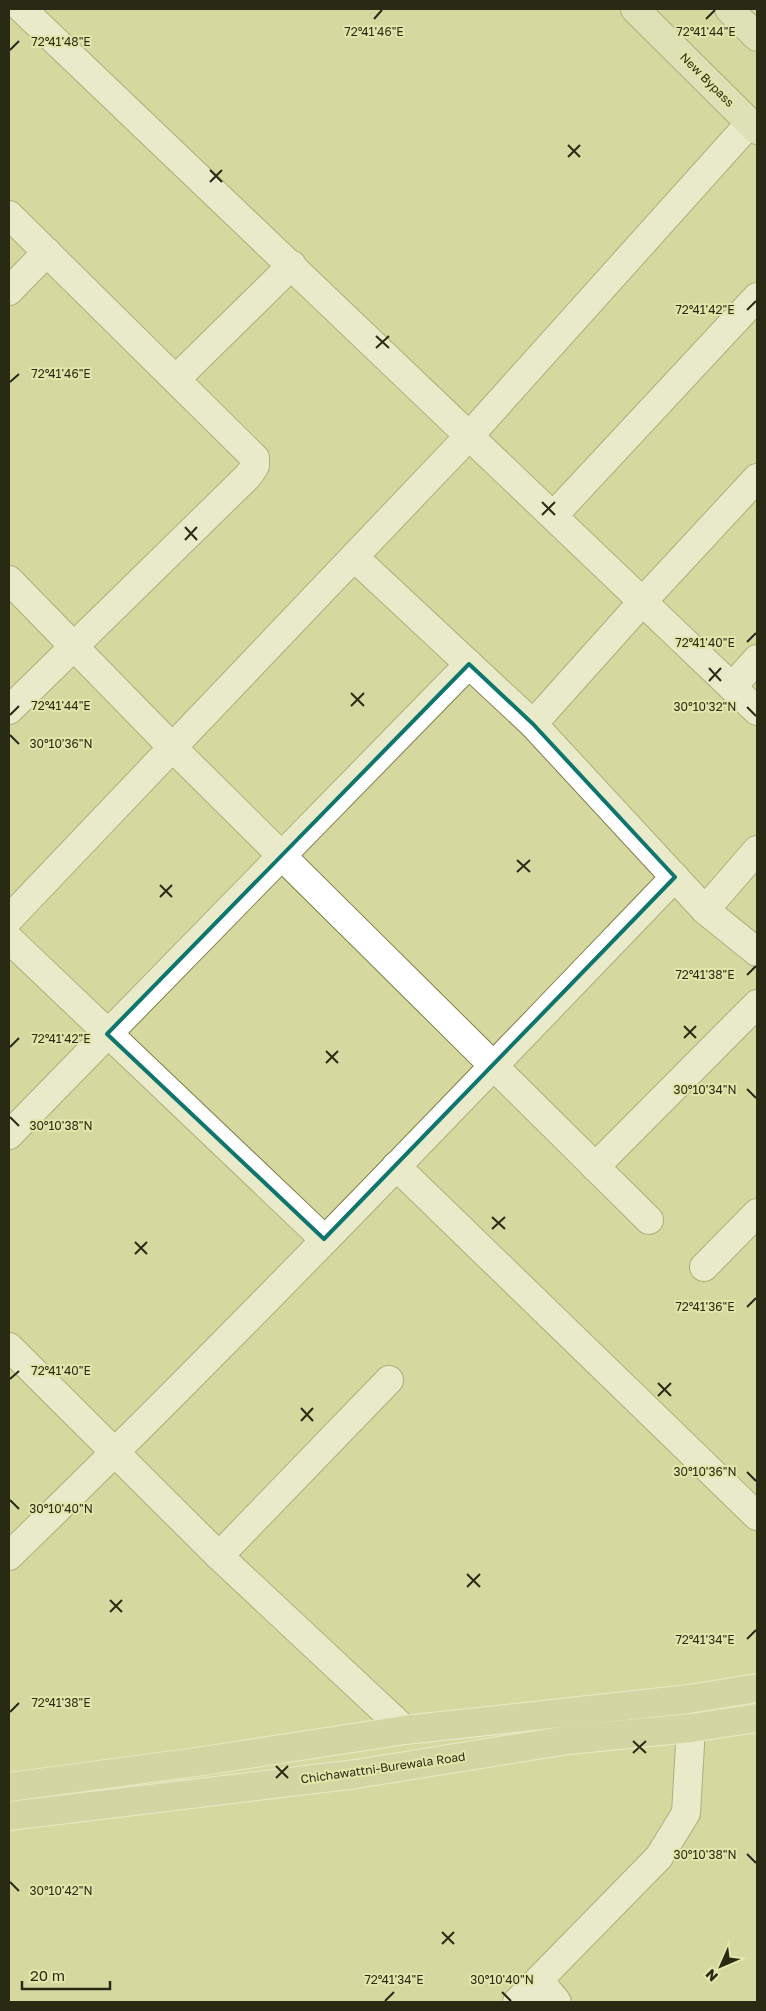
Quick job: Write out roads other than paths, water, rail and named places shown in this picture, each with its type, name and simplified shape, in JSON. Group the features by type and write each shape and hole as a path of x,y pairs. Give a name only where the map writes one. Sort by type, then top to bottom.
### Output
{"main road":[{"path":"9,1787 405,1730 689,1699 757,1688"},
{"name":"Chichawattni-Burewala Road","path":"9,1816 356,1774 568,1740 691,1728 757,1718"},
{"path":"75,1778 78,1807"}],"street":[{"path":"22,9 554,515 757,711"},
{"name":"New Bypass","path":"635,9 754,126"},
{"path":"729,9 757,37"},
{"path":"9,919 470,435 754,126"},
{"path":"9,215 255,458 255,466 241,482 9,710"},
{"path":"9,291 47,252"},
{"path":"176,380 292,265"},
{"path":"554,515 757,297"},
{"path":"533,724 757,478"},
{"path":"354,557 533,724 705,910 757,952"},
{"path":"9,580 172,747 649,1220"},
{"path":"732,687 757,659"},
{"path":"9,1135 469,664"},
{"path":"705,910 757,850"},
{"path":"9,1556 115,1453 675,877"},
{"path":"9,939 324,1239"},
{"path":"595,1167 757,1004"},
{"path":"396,1166 757,1516"},
{"path":"704,1267 757,1213"},
{"path":"9,1347 219,1556 405,1730"},
{"path":"219,1556 389,1380"},
{"path":"517,2002 659,1857 686,1813 691,1728"},
{"path":"539,1980 557,2002"}]}
